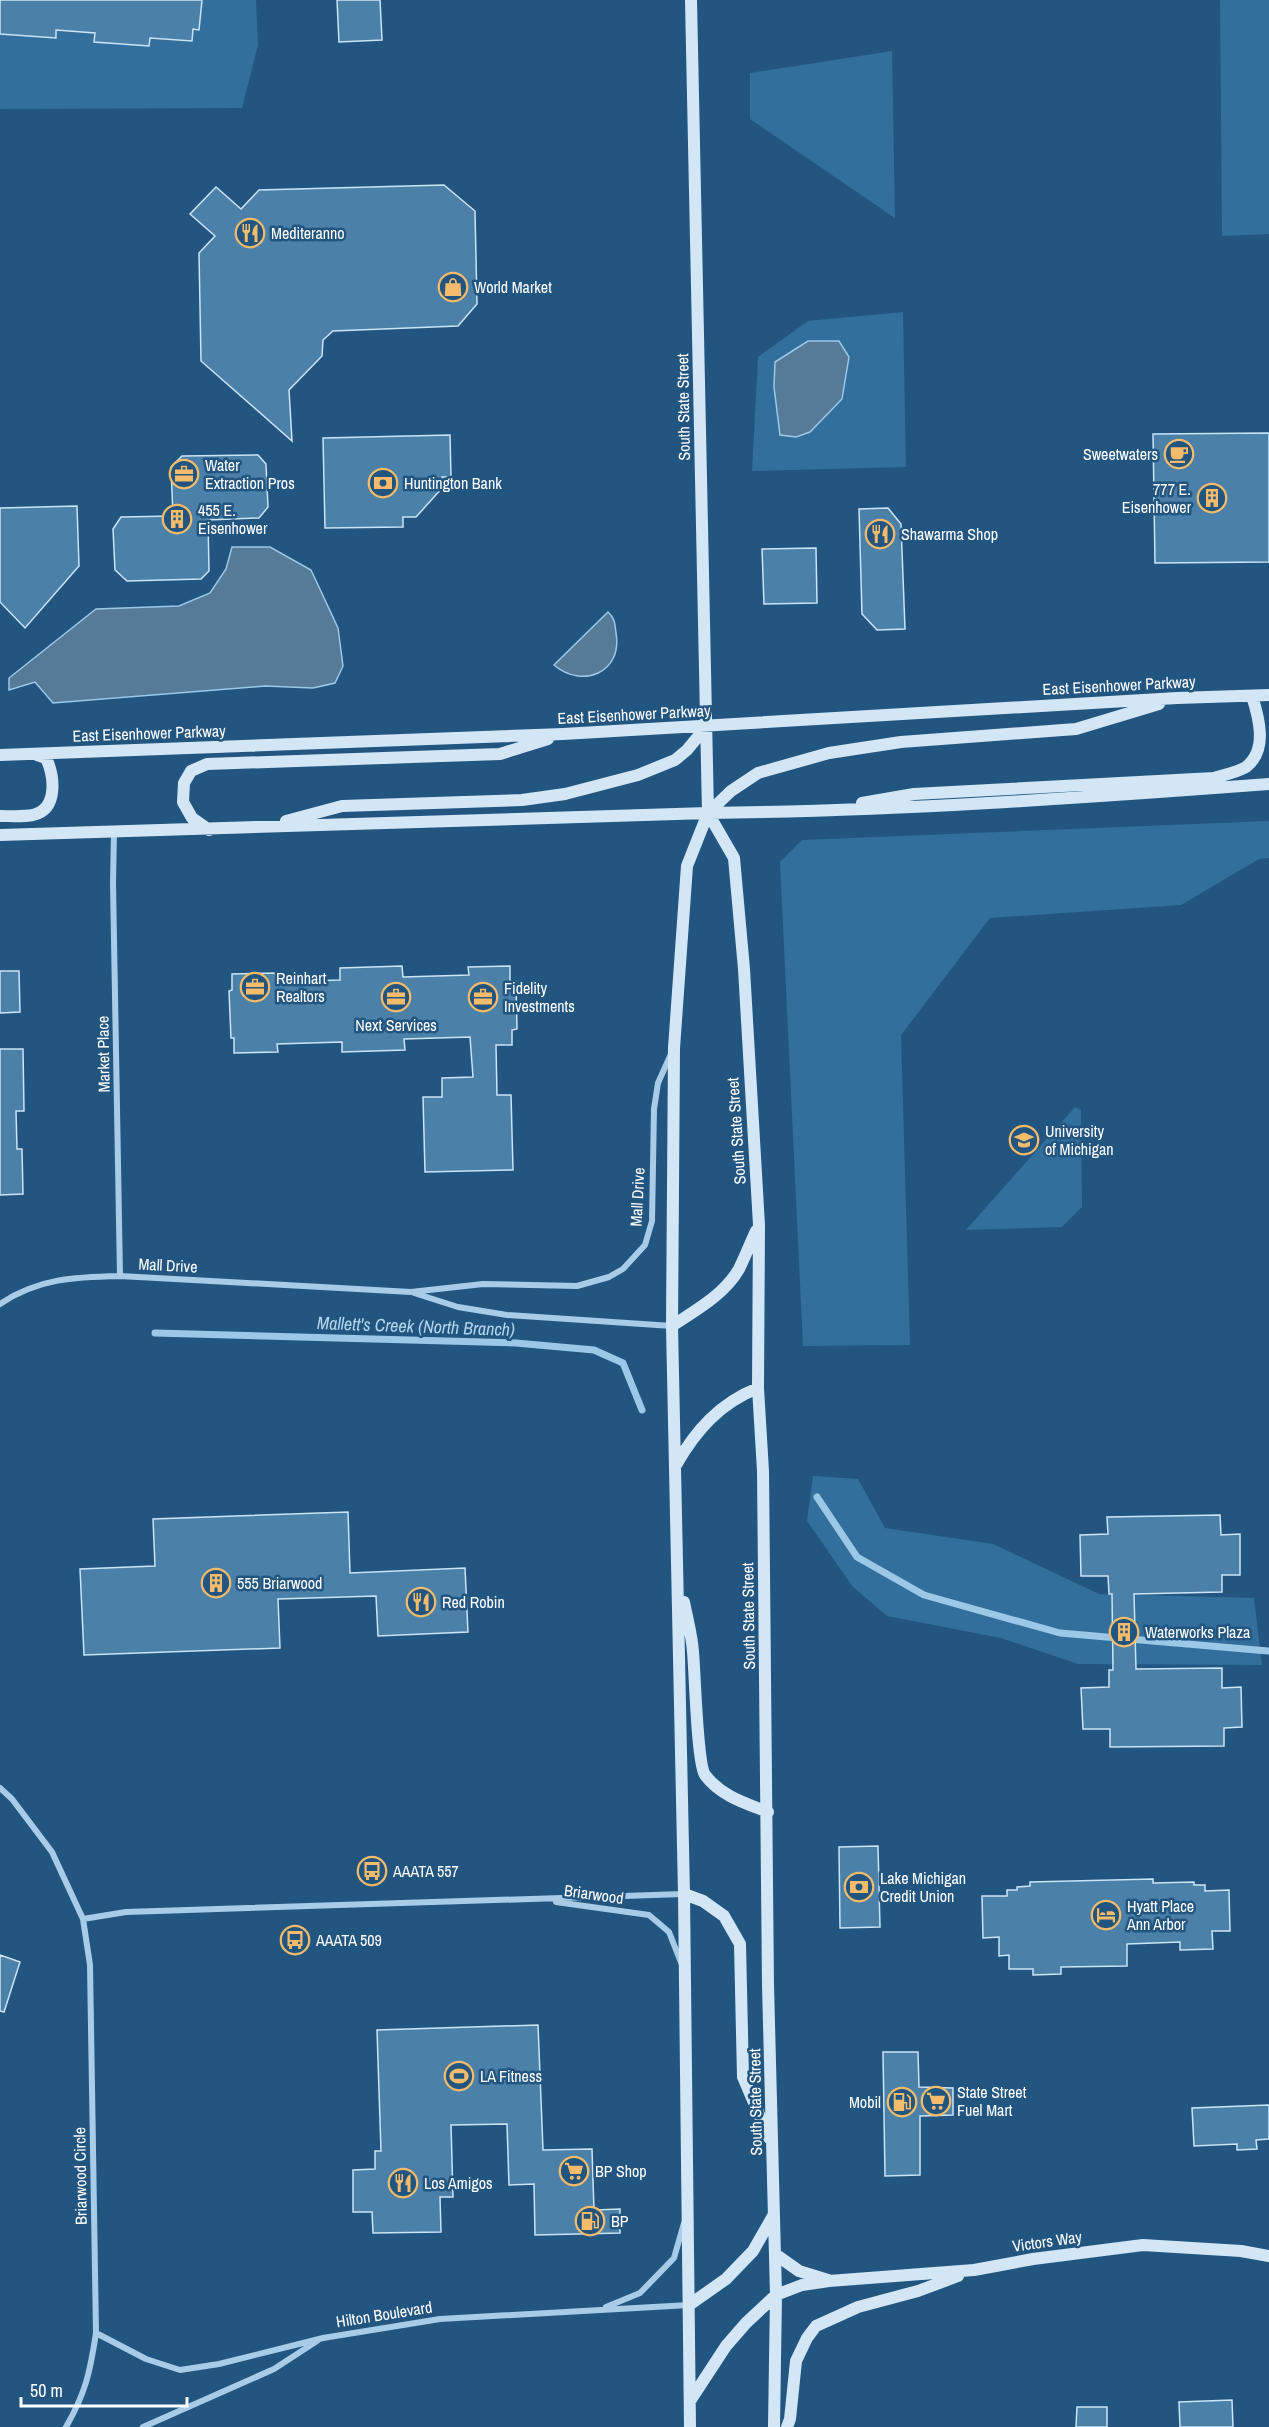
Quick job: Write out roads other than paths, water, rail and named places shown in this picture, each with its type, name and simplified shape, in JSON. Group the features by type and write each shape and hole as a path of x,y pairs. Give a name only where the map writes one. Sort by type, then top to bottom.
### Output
{"main road":[{"name":"South State Street","path":"690,2427 683,1969 684,1894 672,1326 674,1048 687,866 708,813 691,0"},
{"name":"East Eisenhower Parkway","path":"0,755 563,734 1177,698 1269,695"},
{"path":"813,812 914,794 1214,778 1245,767 1257,753 1260,735 1258,714 1252,696"},
{"path":"708,813 731,790 758,773 829,753 901,742 1076,729 1177,698"},
{"path":"265,827 342,806 522,800 589,789 638,775 675,759 687,750 706,727"},
{"path":"209,830 192,818 183,802 184,783 191,771 207,764 500,754 563,734"},
{"path":"0,816 35,814 48,804 52,793 51,768 46,758 32,754"},
{"path":"0,835 708,813 813,812 1043,801 1269,784"},
{"name":"South State Street","path":"708,813 734,858 744,969 759,1225 758,1388 763,1470 776,2295 774,2427"},
{"path":"672,1326 714,1298 727,1284 738,1271 759,1225"},
{"path":"676,1465 686,1448 710,1418 743,1394 758,1388"},
{"path":"677,1568 693,1649 695,1698 703,1773 717,1789 731,1798 768,1812"},
{"path":"684,1894 703,1901 724,1916 740,1944 743,2077 772,2145"},
{"path":"689,2305 726,2279 753,2251 774,2214"},
{"name":"Victors Way","path":"776,2295 802,2285 829,2281 974,2270 1033,2259 1143,2245 1241,2251 1269,2256"},
{"path":"775,2254 800,2271 829,2281"},
{"path":"787,2427 790,2419 796,2361 807,2338 816,2326 858,2307 918,2291 974,2270"},
{"path":"689,2402 726,2346 776,2295"}],"street":[{"name":"Market Place","path":"114,832 120,1276"},
{"name":"Mall Drive","path":"0,1304 45,1282 71,1277 120,1276 411,1292 483,1284 577,1286 609,1277 623,1269 645,1245 649,1233 652,1221 654,1109 658,1083 674,1048"},
{"name":"Mall Drive","path":"411,1292 458,1307 507,1315 672,1326"},
{"name":"Briarwood Circle","path":"0,1788 12,1799 52,1852 83,1919 90,1965 96,2333 90,2376 78,2406 66,2427"},
{"name":"Briarwood","path":"541,1899 684,1894"},
{"name":"Briarwood","path":"541,1899 649,1915 669,1932 683,1969"},
{"path":"83,1919 126,1912 541,1899"},
{"path":"600,2310 640,2293 674,2258 687,2211"},
{"name":"Hilton Boulevard","path":"96,2333 146,2359 180,2370 219,2364 323,2338 440,2319 689,2305"},
{"path":"143,2427 274,2369 323,2338"}],"waterway":[{"name":"Mallett's Creek (North Branch)","path":"155,1333 516,1343 594,1350 623,1363 642,1410"},
{"name":"Mallett's Creek (North Branch)","path":"817,1497 857,1557 924,1595 1060,1633 1268,1651"}],"place":[{"name":"Mediteranno","path":"250,233"},
{"name":"World Market","path":"453,287"},
{"name":"Sweetwaters","path":"1179,454"},
{"name":"Water Extraction Pros","path":"184,474"},
{"name":"Huntington Bank","path":"383,483"},
{"name":"777 E. Eisenhower","path":"1212,498"},
{"name":"455 E. Eisenhower","path":"177,519"},
{"name":"Shawarma Shop","path":"880,534"},
{"name":"Reinhart Realtors","path":"255,987"},
{"name":"Next Services","path":"396,997"},
{"name":"Fidelity Investments","path":"483,997"},
{"name":"University of Michigan","path":"1024,1140"},
{"name":"555 Briarwood","path":"216,1583"},
{"name":"Red Robin","path":"421,1602"},
{"name":"Waterworks Plaza","path":"1124,1632"},
{"name":"AAATA 557","path":"372,1871"},
{"name":"Lake Michigan Credit Union","path":"859,1887"},
{"name":"Hyatt Place Ann Arbor","path":"1106,1915"},
{"name":"AAATA 509","path":"295,1940"},
{"name":"LA Fitness","path":"459,2076"},
{"name":"State Street Fuel Mart","path":"936,2101"},
{"name":"Mobil","path":"902,2102"},
{"name":"BP Shop","path":"574,2171"},
{"name":"Los Amigos","path":"403,2183"},
{"name":"BP","path":"590,2221"}]}
